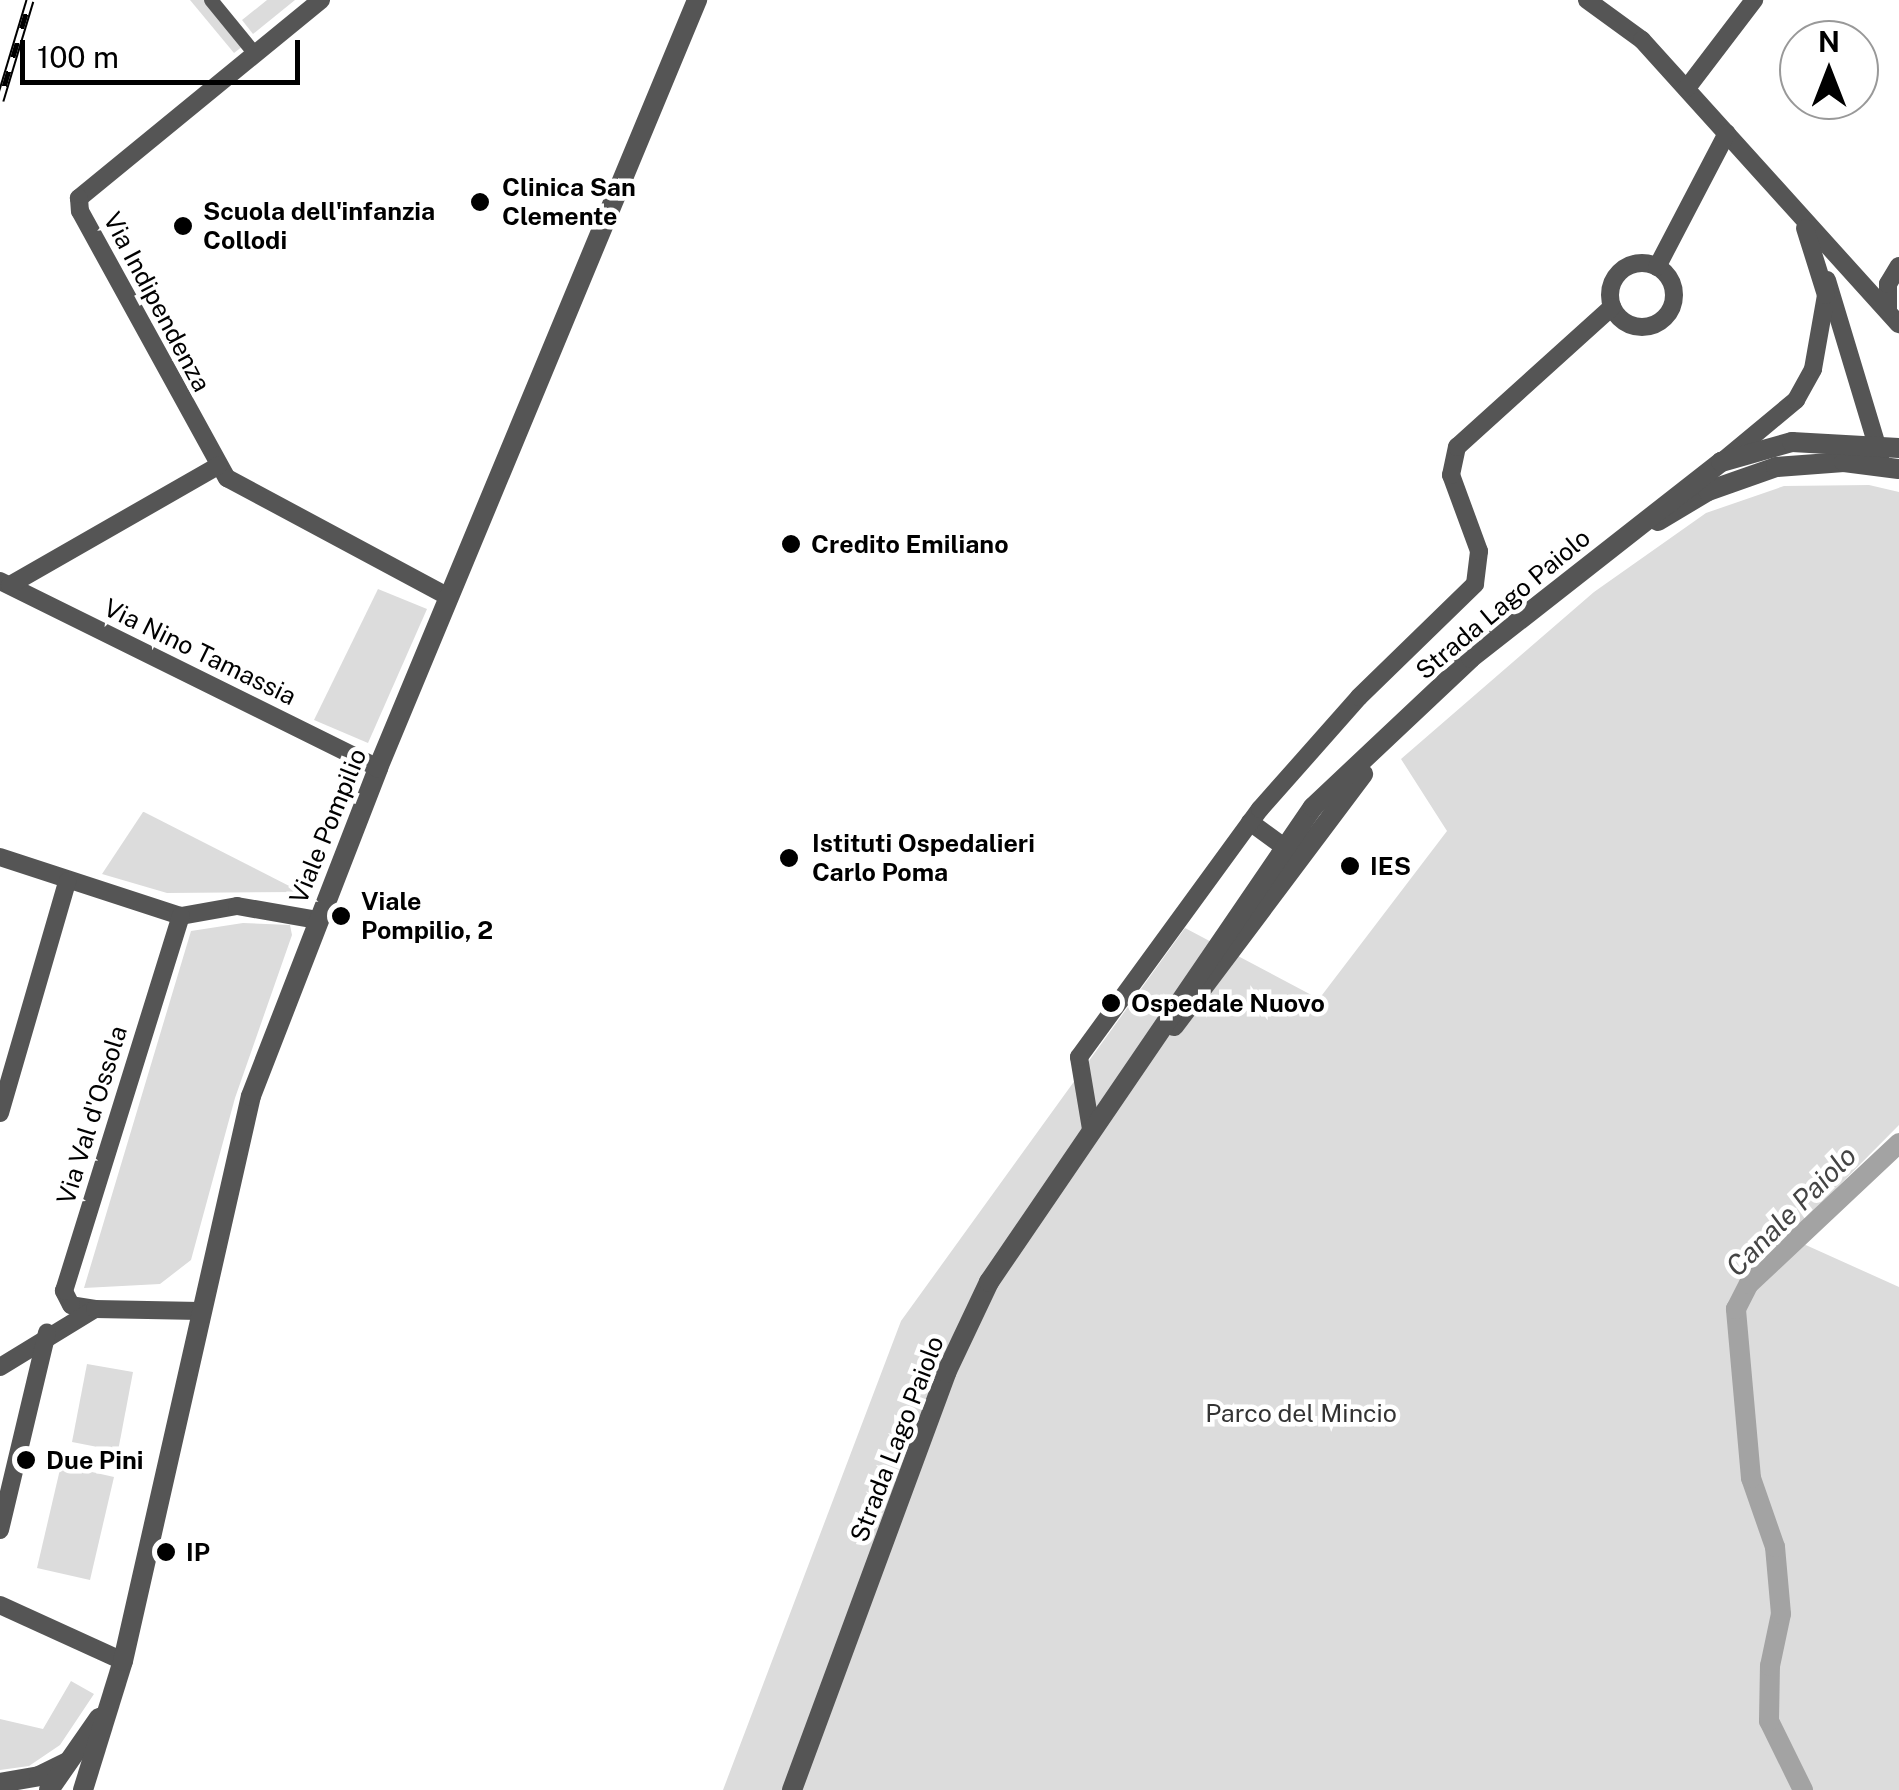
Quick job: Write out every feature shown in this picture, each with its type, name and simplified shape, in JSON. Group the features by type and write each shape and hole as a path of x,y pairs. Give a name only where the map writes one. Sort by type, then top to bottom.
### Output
{"street":[{"path":"211,0 251,49"},
{"name":"Via Indipendenza","path":"321,0 80,198 133,317 218,466 235,486 449,598"},
{"name":"Viale Pompilio","path":"83,1790 123,1661 246,1112 378,768 698,0"},
{"path":"1587,0 1642,40 1803,223 1853,267 1894,317"},
{"path":"1687,88 1754,0"},
{"path":"1658,267 1727,133"},
{"path":"1803,223 1838,300 1889,451"},
{"path":"1721,462 1796,400 1814,369 1826,295 1818,262"},
{"path":"1637,263 1658,267 1674,292 1663,319 1634,326 1612,307 1610,289 1619,272 1637,263"},
{"path":"1853,267 1899,266"},
{"path":"1894,317 1888,284 1899,266"},
{"path":"1091,1129 1080,1058 1250,822 1359,697 1468,595 1481,562 1455,495 1457,447 1612,307"},
{"name":"Strada Lago Paiolo","path":"792,1790 946,1373 1004,1254 1284,846 1320,800 1471,658 1721,462 1792,442 1889,451"},
{"name":"Strada Lago Paiolo","path":"1616,543 1708,491 1776,466 1844,462 1889,451"},
{"path":"5,583 218,466"},
{"name":"Via Nino Tamassia","path":"5,583 378,768"},
{"name":"Strada Lago Paiolo","path":"1091,1129 1380,747"},
{"path":"1250,822 1284,846"},
{"path":"0,857 67,882 181,916 238,906 317,920"},
{"path":"0,1114 67,882"},
{"name":"Via Val d'Ossola","path":"95,1309 71,1304 64,1291 181,916"},
{"path":"0,1367 47,1333 95,1309 200,1310"},
{"path":"0,1530 47,1333"},
{"path":"0,1604 123,1661"},
{"name":"Viale Pompilio","path":"49,1790 108,1704"},
{"path":"0,1782 40,1776 67,1762"}],"green space":[{"path":"190,0 220,0 252,39 234,53"},
{"path":"267,0 295,0 253,34 242,20"},
{"name":"Parco del Mincio","path":"1869,485 1899,492 1899,1125 1788,1237 1899,1287 1899,1790 723,1790 901,1321 1185,928 1319,999 1447,831 1401,759 1594,592 1706,513 1784,486"},
{"path":"378,589 427,609 368,743 314,720"},
{"path":"143,812 301,892 167,893 102,874"},
{"path":"243,923 290,925 292,935 235,1098 191,1260 160,1284 84,1288 191,931"},
{"path":"87,1364 133,1372 118,1451 72,1442"},
{"path":"61,1465 114,1477 90,1580 37,1568"},
{"path":"71,1681 94,1694 60,1745 29,1766 0,1770 0,1719 43,1729"}],"waterway":[{"name":"Canale Paiolo","path":"1803,1790 1769,1721 1770,1666 1781,1614 1775,1547 1751,1478 1736,1309 1749,1284 1899,1143"}],"railway":[{"path":"0,100 30,0"}],"place":[{"name":"Clinica San Clemente","path":"480,202"},
{"name":"Scuola dell'infanzia Collodi","path":"183,226"},
{"name":"Credito Emiliano","path":"791,544"},
{"name":"Istituti Ospedalieri Carlo Poma","path":"789,858"},
{"name":"IES","path":"1350,866"},
{"name":"Viale Pompilio, 2","path":"341,916"},
{"name":"Ospedale Nuovo","path":"1111,1003"},
{"name":"Due Pini","path":"26,1460"},
{"name":"IP","path":"166,1552"}]}
